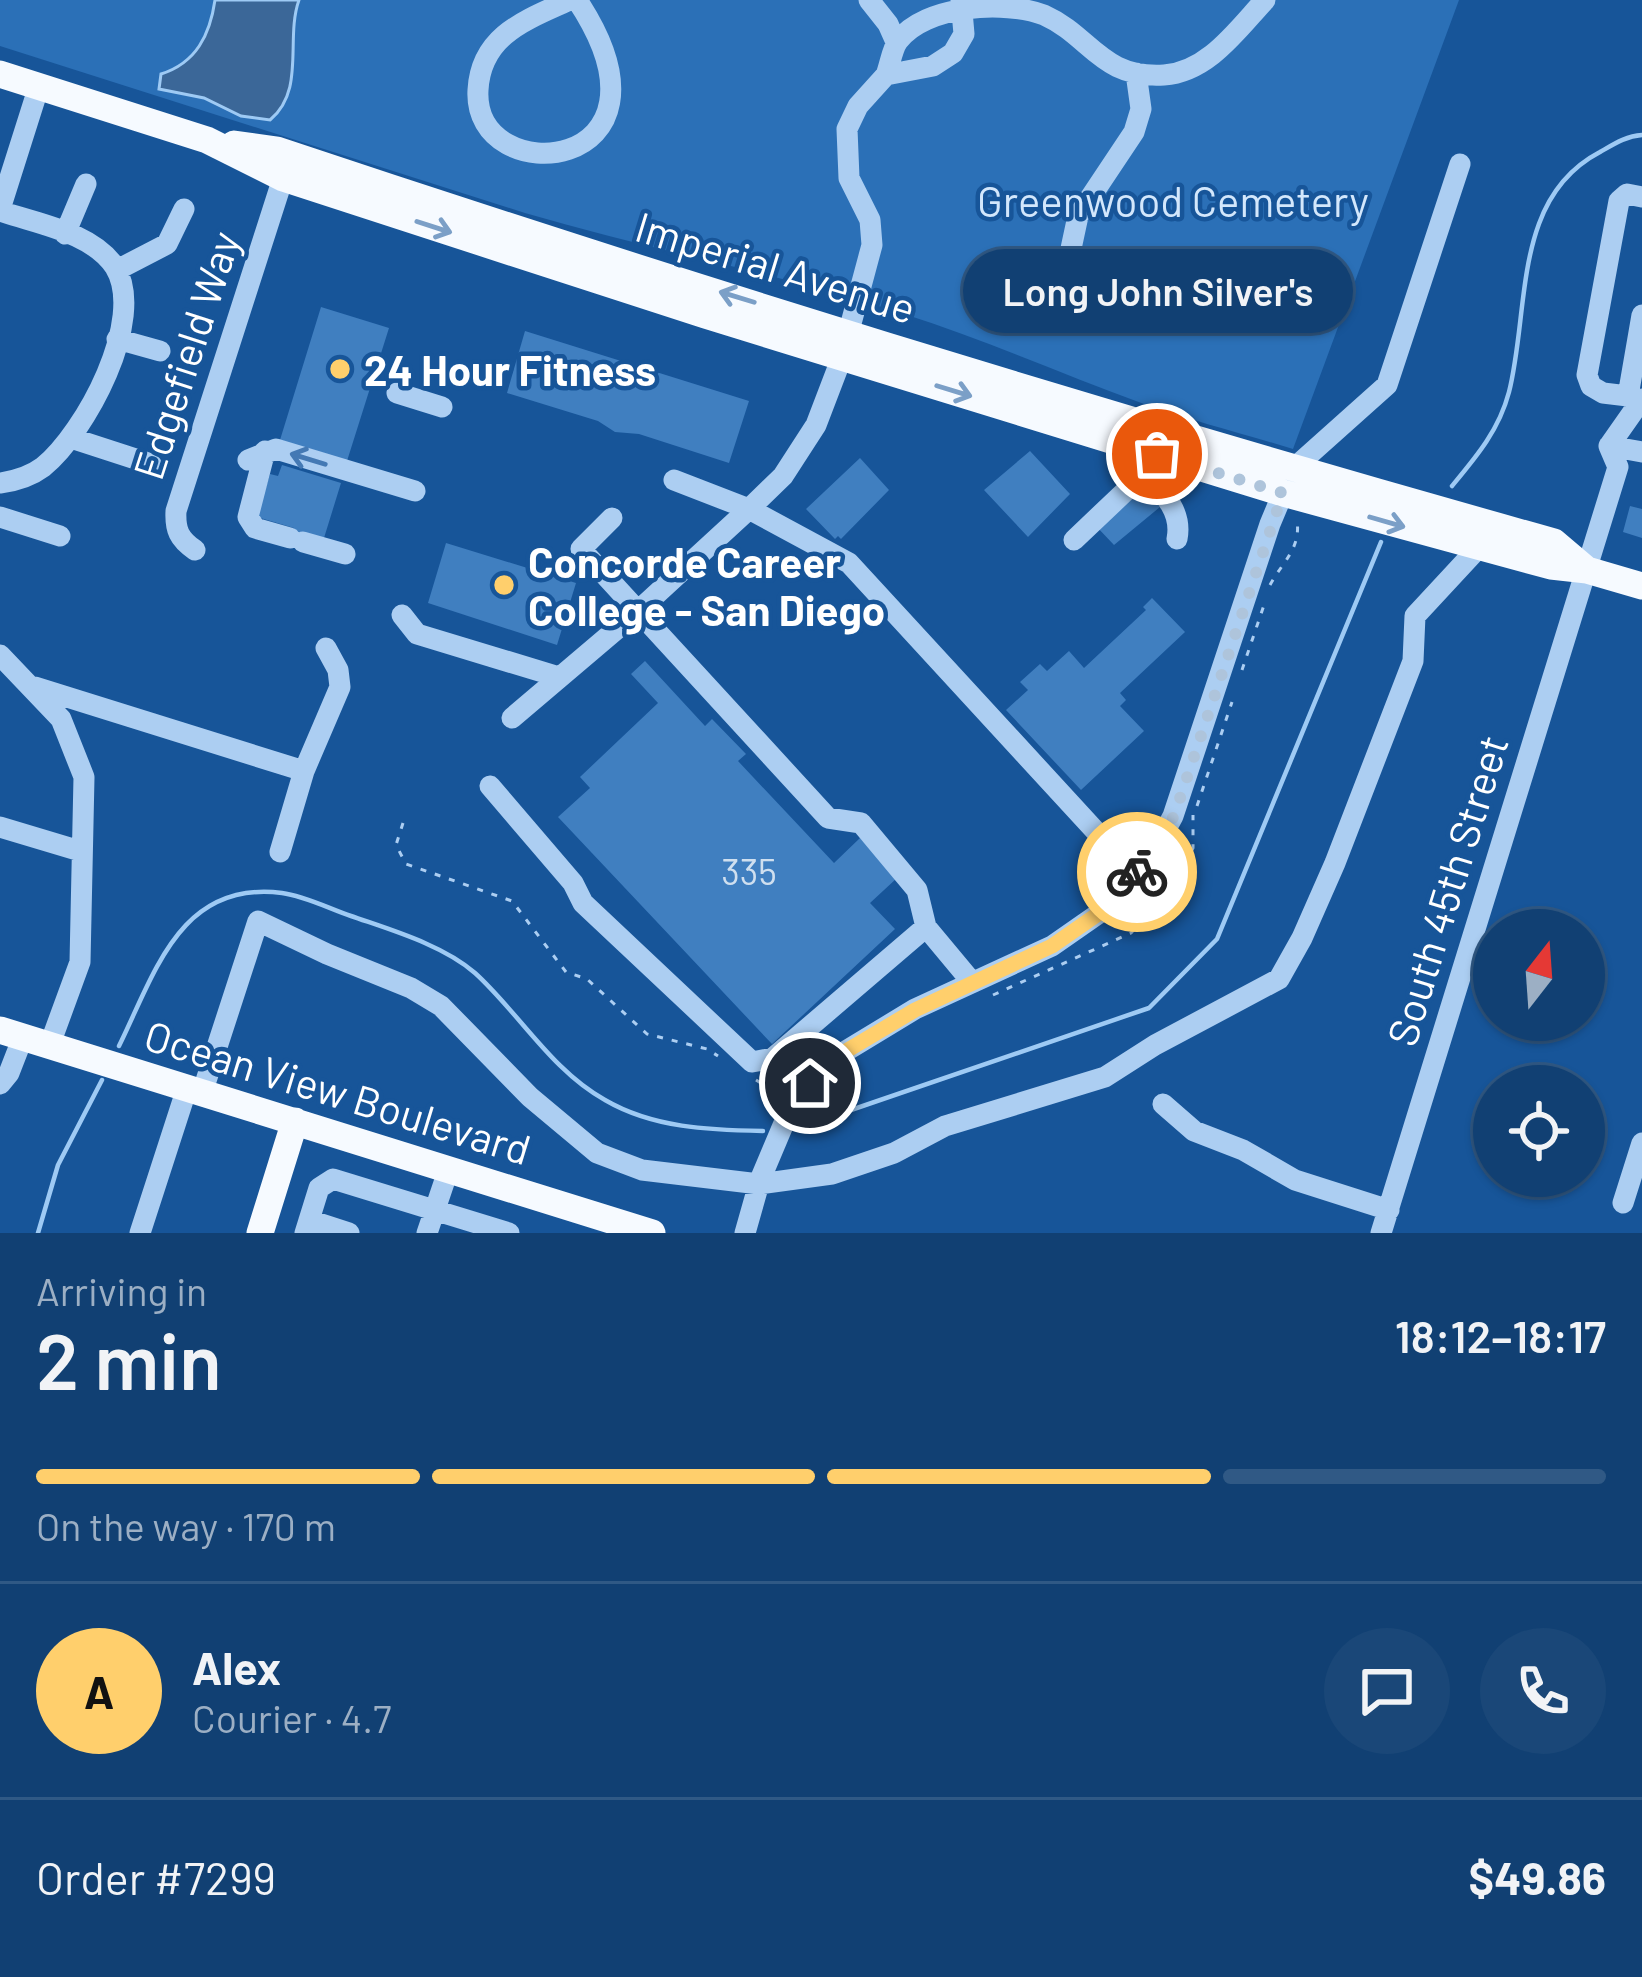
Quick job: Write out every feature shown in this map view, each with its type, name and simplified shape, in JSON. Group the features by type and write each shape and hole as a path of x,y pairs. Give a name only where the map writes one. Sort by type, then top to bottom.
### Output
{"main road":[{"name":"Imperial Avenue","path":"0,74 207,140 283,178 846,344 1288,481 1479,547 1642,586"},
{"name":"Imperial Avenue","path":"207,140 277,150 846,344"},
{"path":"283,178 293,169 373,192 397,190"},
{"name":"Imperial Avenue","path":"1288,481 1554,542 1587,570"},
{"name":"Ocean View Boulevard","path":"24,1037 652,1233"},
{"path":"260,1233 295,1121"}],"street":[{"path":"573,0 610,71 610,105 586,143 561,154 532,154 504,141 487,122 478,105 480,73 491,45 516,25 573,0"},
{"path":"868,0 888,24 896,43"},
{"path":"512,718 749,509 783,476 816,425 846,344 872,245 870,220 849,178 847,129 858,106 886,76 896,43 926,18 963,4 1009,8 1039,12 1062,24 1103,62 1136,73 1164,75 1187,70 1214,55 1265,0"},
{"path":"886,76 933,66 953,53 964,34 963,4"},
{"path":"1136,73 1141,110 1134,132 1078,216 1069,258 1090,284 1122,294 1277,313"},
{"path":"2,488 44,466 71,438 103,389 124,304 117,270 95,244 0,210 39,86"},
{"path":"745,1233 759,1184 794,1104 826,1063 971,981 1052,946 1108,907 1153,853 1174,816 1288,481 1387,385 1460,164"},
{"name":"Edgefield Way","path":"195,550 176,529 176,511 283,178"},
{"path":"65,234 86,184"},
{"path":"1636,398 1603,393 1591,386 1588,375 1619,201 1624,195 1642,196"},
{"path":"117,270 167,244 184,209"},
{"path":"1642,315 1636,398 1609,446 1642,452"},
{"path":"117,340 160,351"},
{"path":"397,393 442,407"},
{"path":"71,438 151,464"},
{"name":"South 45th Street","path":"1382,1233 1618,466 1609,446"},
{"path":"345,554 255,528 248,517 256,456 276,449 415,491"},
{"path":"674,480 749,509 849,563 1135,874"},
{"path":"1074,540 1135,482 1145,480 1175,511 1180,525 1177,538"},
{"path":"0,517 60,536"},
{"path":"613,518 581,549 828,818 861,823 917,890 926,927 971,981"},
{"path":"140,1233 258,921 412,988 441,1006 530,1097 597,1153 642,1170 759,1184 832,1174 894,1154 945,1126 1105,1077 1211,1013 1279,979 1335,863 1413,661 1415,616 1479,547"},
{"path":"402,616 417,634 559,677"},
{"path":"280,852 304,771 340,687 338,670 326,648"},
{"path":"0,656 61,719 84,777 80,962 24,1037 0,1084"},
{"path":"34,686 304,771"},
{"path":"490,786 573,883 583,903 752,1062 773,1058 926,927"},
{"path":"0,826 80,851"},
{"path":"1163,1104 1194,1131 1243,1150 1294,1180 1389,1210"},
{"path":"1623,1203 1642,1143"},
{"path":"431,1222 448,1171"},
{"path":"349,1233 307,1226 319,1188 333,1179 431,1222 513,1233 529,1196"}],"green space":[{"name":"Greenwood Cemetery","path":"0,0 1459,0 1293,449 1144,404 904,314 525,213 0,46"}],"shaded area":[{"path":"215,0 299,0 288,94 270,120 241,116 204,98 159,89 161,74 184,63 199,46"}],"building":[{"name":"24 Hour Fitness","path":"321,307 389,328 347,461 280,440"},
{"path":"525,331 749,401 729,463 639,434 615,432 598,421 507,393"},
{"path":"1030,451 1070,494 1028,537 984,490"},
{"path":"860,458 889,490 841,539 835,539 806,509"},
{"path":"282,465 341,483 324,538 289,543 294,528 257,517 270,474 278,476"},
{"path":"1141,487 1160,507 1114,545 1096,526"},
{"path":"1630,506 1642,509 1642,538 1623,532"},
{"name":"Concorde Career College - San Diego","path":"446,543 576,583 557,645 428,603"},
{"path":"1152,598 1185,632 1120,693 1126,700 1120,706 1144,731 1081,790 1006,710 1028,690 1020,682 1040,664 1047,671 1069,651 1084,668 1146,610 1143,607"},
{"path":"645,661 705,726 712,719 746,754 738,761 834,863 860,838 897,878 870,903 895,929 772,1044 558,817 590,788 580,777 658,703 631,674"}],"waterway":[{"path":"1452,486 1486,442 1505,406 1529,258 1552,197 1572,172 1600,152 1642,135"},
{"path":"813,1123 1149,1008 1217,939 1381,542"},
{"path":"119,1046 160,962 195,916 219,901 247,893 282,893 448,954 475,973 569,1074 623,1109 682,1126 763,1131"},
{"path":"38,1233 58,1165 102,1080"}],"way so far":[{"path":"1137,872 1174,816 1283,493 1157,454"}],"place":[{"name":"24 Hour Fitness","path":"340,369"},
{"name":"Long John Silver's","path":"1157,454"},
{"name":"Concorde Career College - San Diego","path":"504,585"}],"route":[{"path":"810,1083 826,1063 915,1010 1052,946 1108,907 1137,872"}]}
